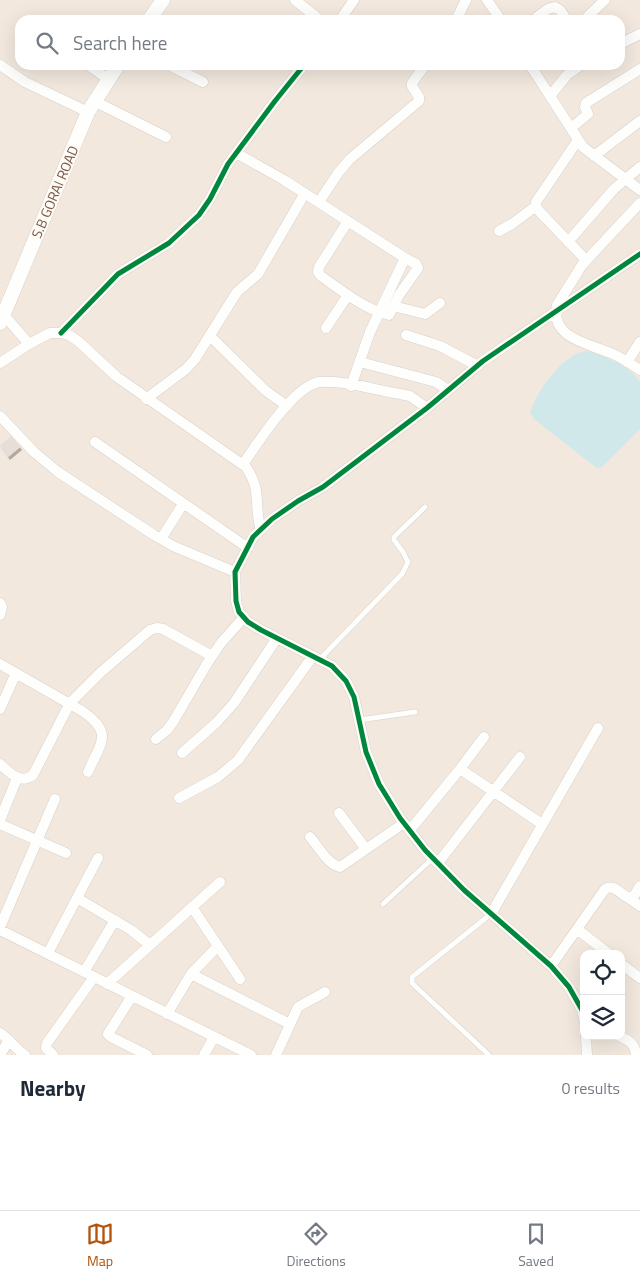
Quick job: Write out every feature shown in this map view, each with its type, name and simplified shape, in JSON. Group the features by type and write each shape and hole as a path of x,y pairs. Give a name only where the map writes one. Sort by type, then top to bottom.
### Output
{"street":[{"path":"152,15 163,0"},
{"path":"295,0 314,15"},
{"path":"344,15 354,0"},
{"path":"458,15 466,0"},
{"path":"487,0 498,15"},
{"path":"589,15 605,0"},
{"path":"540,15 555,7 562,15"},
{"path":"625,42 640,34"},
{"path":"0,66 30,84 91,106 166,137"},
{"path":"571,128 588,114 584,106 586,103 640,69"},
{"path":"95,70 108,79"},
{"name":"S.B GORAI ROAD","path":"2,319 91,106 114,70"},
{"path":"179,70 204,82"},
{"path":"61,333 118,274 169,243 192,222 210,199 236,153 274,101 300,70"},
{"path":"319,202 338,173 350,160 419,101 420,97 412,83 421,70"},
{"path":"536,70 550,96 583,147 640,190"},
{"path":"550,96 567,75 574,70"},
{"path":"594,156 640,121"},
{"path":"499,231 536,206 537,198 578,140"},
{"path":"236,153 305,193 416,264 418,268 389,314 348,295 318,272 319,267 348,221"},
{"path":"568,242 614,189 640,168"},
{"path":"146,399 186,369 210,336 237,292 258,274 305,193"},
{"path":"640,202 586,260 564,292 555,313 560,326 571,338 613,354 640,370"},
{"path":"536,206 586,260"},
{"path":"580,1006 569,987 551,966 464,890 407,826 379,784 366,752 354,697 346,681 332,666 248,622 240,612 236,601 235,572 253,537 272,518 298,500 323,487 427,408 478,366 640,254"},
{"path":"351,386 379,311 405,258"},
{"path":"326,328 348,295"},
{"path":"393,306 425,314 440,303"},
{"path":"2,319 29,344"},
{"path":"0,363 29,344 50,334 61,333 78,341 146,399 242,464 252,476 255,484 258,496 258,519 261,530"},
{"path":"406,335 440,346 478,366"},
{"path":"210,336 266,391 287,406"},
{"path":"627,362 640,342"},
{"path":"360,362 436,382 448,390"},
{"path":"242,464 293,398 310,385 320,382 410,396 427,408"},
{"path":"0,416 34,452 58,472 161,539 235,572"},
{"path":"95,442 248,548"},
{"path":"161,539 184,504"},
{"path":"0,603 2,607 0,615"},
{"path":"156,739 173,722 212,656 244,616"},
{"path":"0,764 17,778 29,779 33,775 70,703 101,672 150,630 163,629 212,656"},
{"path":"182,753 216,723 234,703 278,638"},
{"path":"179,798 218,777 238,760 316,658"},
{"path":"0,664 70,703 94,719 103,733 88,772"},
{"path":"0,709 16,673"},
{"path":"491,914 598,728"},
{"path":"310,837 329,860 337,866 345,865 366,849 407,826 460,769 484,737"},
{"path":"436,860 494,792 520,757"},
{"path":"460,769 542,824"},
{"path":"0,820 17,778"},
{"path":"55,799 0,928 107,984 251,1055"},
{"path":"339,813 366,849"},
{"path":"0,824 66,854"},
{"path":"48,953 98,858"},
{"path":"107,984 220,882"},
{"path":"551,966 609,886 614,887 640,906"},
{"path":"627,898 634,896 640,886"},
{"path":"77,898 139,935 150,945"},
{"path":"192,907 240,979"},
{"path":"84,972 115,920"},
{"path":"577,929 604,950"},
{"path":"167,1014 191,974 218,946"},
{"path":"625,967 640,978"},
{"path":"191,974 290,1024"},
{"path":"53,1055 46,1048 47,1043 94,977"},
{"path":"276,1055 301,1004 325,992"},
{"path":"132,996 108,1034 111,1038 147,1055"},
{"path":"0,1033 9,1040 16,1050 25,1055"},
{"path":"204,1055 214,1037"},
{"path":"625,1039 632,1042 636,1055"},
{"path":"0,1055 9,1040"},
{"path":"586,1040 587,1055"}],"lane":[{"path":"316,658 402,574 408,562 394,537 424,507"},
{"path":"359,720 415,712"},
{"path":"383,904 436,860"},
{"path":"489,1055 415,986 412,978 491,914"}],"shaded area":[{"path":"0,0 640,0 640,1055 0,1055"}],"water":[{"path":"586,351 600,355 631,371 640,382 640,429 598,469 534,419 530,413 544,384 560,366 568,359"}],"building":[{"path":"11,436 20,447 8,457 0,446"}],"cycle path":[{"path":"61,333 118,274 169,243 199,215 210,199 228,164 300,70"},
{"path":"580,1006 569,987 551,966 464,890 425,850 400,818 379,784 366,752 354,697 346,681 332,666 248,622 239,612 236,601 235,572 253,537 272,519 323,487 427,408 483,361 640,254"}]}
